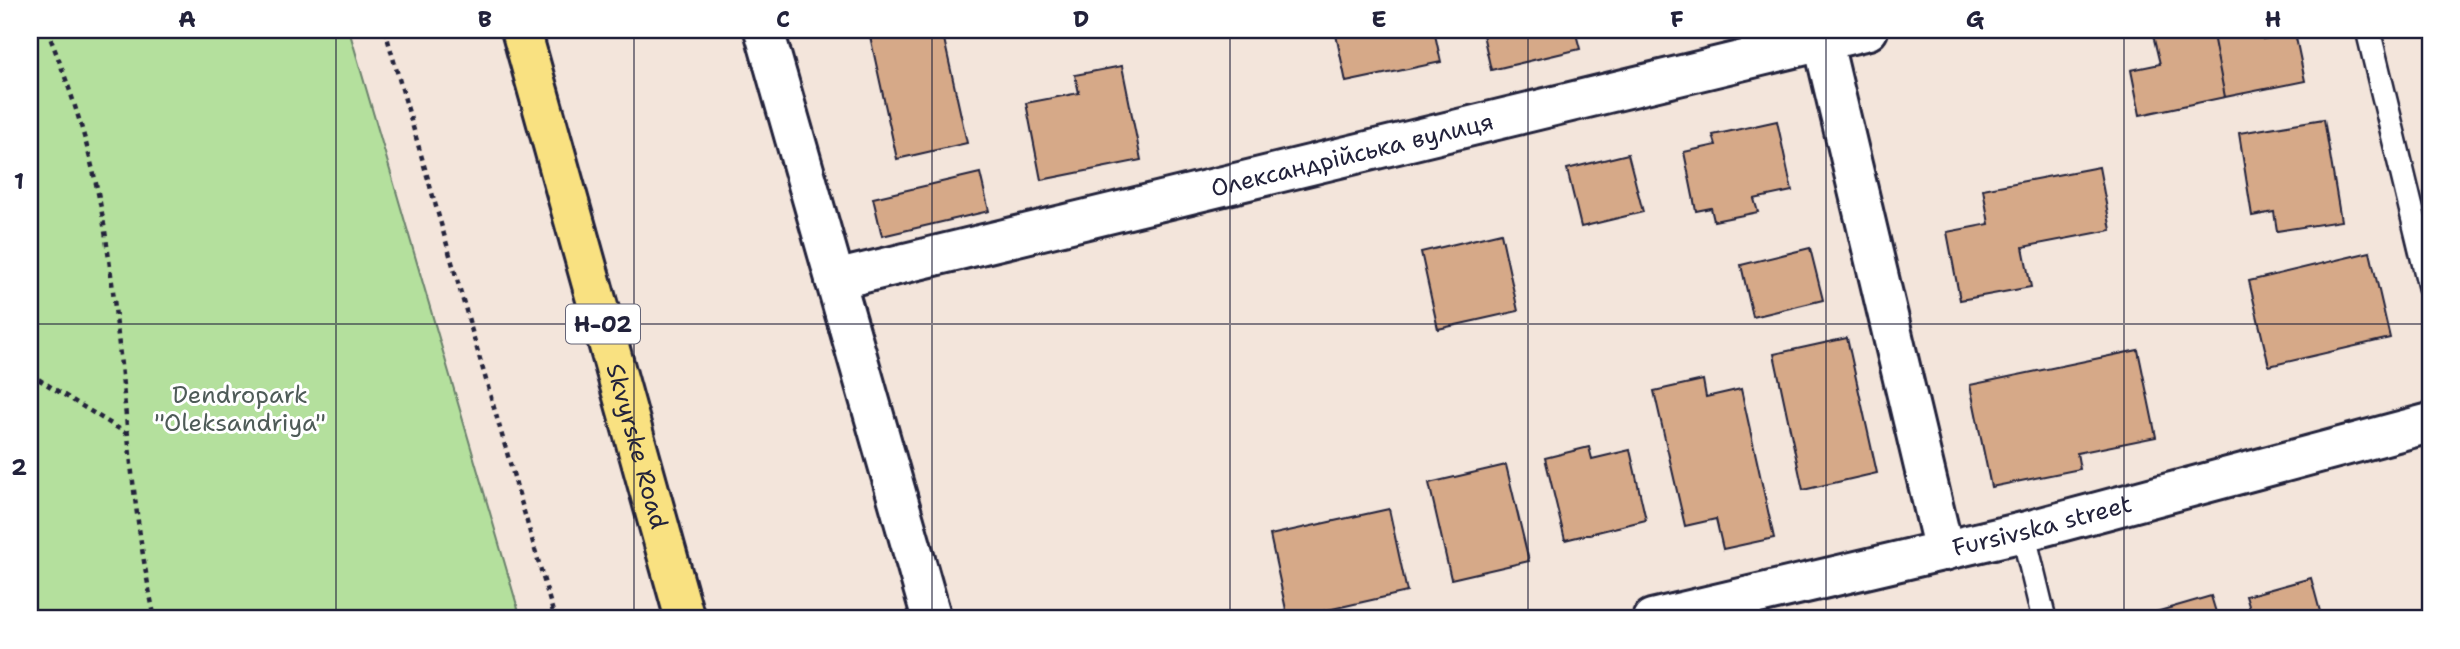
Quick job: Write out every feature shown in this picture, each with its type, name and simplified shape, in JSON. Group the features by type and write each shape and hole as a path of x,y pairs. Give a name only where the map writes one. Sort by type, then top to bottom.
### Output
{"main road":[{"name":"Skvyrske Road","path":"521,30 685,619"}],"street":[{"path":"764,30 932,619"},
{"name":"Олександрійська вулиця","path":"835,280 1822,35 1868,30"},
{"path":"1822,35 1944,551"},
{"name":"Fursivska street","path":"1652,619 2023,532 2430,423"}],"lane":[{"path":"2368,30 2430,287"},
{"path":"2023,532 2044,619"}],"path":[{"path":"47,30 89,154 107,244 133,498 155,619"},
{"path":"385,30 555,619"},
{"path":"30,374 125,433"}],"green space":[{"name":"Dendropark \"Oleksandriya\"","path":"30,30 349,30 521,619 30,619"}],"building":[{"path":"901,30 942,30 967,143 897,159 870,36"},
{"path":"1335,30 1434,30 1441,62 1346,82"},
{"path":"1482,30 1575,30 1580,49 1491,70"},
{"path":"2212,30 2225,97 2140,115 2131,70 2160,64 2152,31"},
{"path":"2212,30 2261,30 2263,39 2295,33 2305,81 2225,97"},
{"path":"1122,66 1141,160 1041,180 1026,103 1079,93 1075,75"},
{"path":"2324,119 2341,221 2277,231 2274,212 2252,216 2239,133"},
{"path":"1777,121 1792,191 1754,199 1758,212 1714,221 1711,208 1696,211 1684,152 1716,145 1713,135"},
{"path":"1628,154 1643,212 1581,227 1567,169"},
{"path":"2099,167 2111,230 2023,247 2031,287 1960,300 1947,232 1989,224 1983,189"},
{"path":"980,173 989,211 882,236 873,198"},
{"path":"1501,233 1518,311 1438,329 1421,252"},
{"path":"1810,248 1823,300 1753,317 1741,265"},
{"path":"2370,252 2390,338 2269,366 2249,281"},
{"path":"1847,338 1877,473 1803,490 1774,354"},
{"path":"2138,350 2156,437 2077,453 2080,469 1991,487 1970,385"},
{"path":"1703,380 1706,397 1741,389 1774,538 1723,549 1716,519 1685,526 1654,391"},
{"path":"1589,447 1592,459 1630,450 1646,520 1565,540 1545,458"},
{"path":"1506,465 1529,561 1451,579 1429,483"},
{"path":"1389,509 1407,592 1288,619 1270,535"},
{"path":"2311,578 2322,619 2253,619 2246,596"},
{"path":"2211,596 2218,619 2135,619 2135,618"}]}
